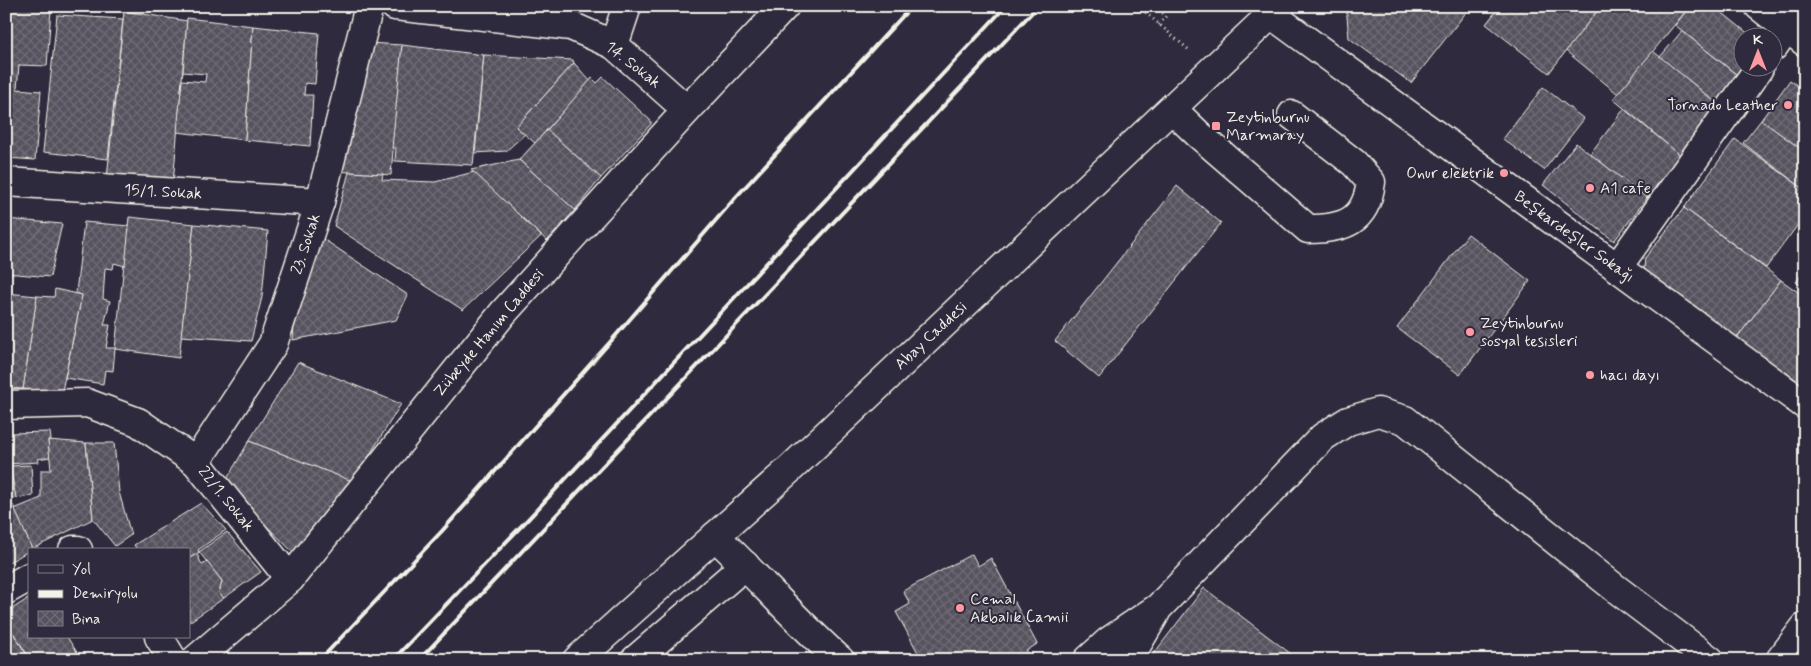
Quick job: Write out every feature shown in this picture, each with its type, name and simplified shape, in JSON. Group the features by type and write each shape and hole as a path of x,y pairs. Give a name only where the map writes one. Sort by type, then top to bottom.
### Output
{"street":[{"name":"23. Sokak","path":"196,462 273,344 320,202 370,6"},
{"name":"14. Sokak","path":"395,6 571,26 614,45 687,110"},
{"path":"614,45 627,6"},
{"name":"Zübeyde Hanım Caddesi","path":"194,660 290,580 503,313 687,110 785,6"},
{"path":"1759,6 1788,39 1802,6"},
{"name":"Abay Caddesi","path":"578,660 797,462 1276,11"},
{"name":"Beşkardeşler Sokağı","path":"1276,11 1617,268 1805,405"},
{"path":"1617,268 1752,78"},
{"path":"1172,109 1198,134 1308,229 1333,229 1355,218 1369,200 1371,182 1354,163 1292,114"},
{"name":"15/1. Sokak","path":"6,182 320,202"},
{"name":"22/1. Sokak","path":"6,405 87,403 138,422 196,462 290,580"},
{"path":"1088,660 1109,641 1159,607 1323,437 1348,421 1378,412 1405,420 1614,588 1710,660"},
{"path":"715,536 807,631 840,660"},
{"path":"636,660 745,565"},
{"path":"6,590 28,578"},
{"path":"1128,660 1159,607"},
{"path":"1780,660 1805,627"},
{"path":"160,638 173,660"}],"path":[{"path":"1138,6 1214,70"},
{"path":"1159,25 1166,16 1159,10 1163,6"}],"building":[{"path":"6,6 51,9 47,66 19,65 17,89 41,91 35,160 6,158"},
{"path":"1346,6 1471,6 1411,83 1349,38"},
{"path":"1500,6 1601,6 1549,73 1486,24"},
{"path":"1601,6 1690,6 1618,94 1566,51"},
{"path":"1690,6 1714,6 1741,28 1734,28 1734,73 1675,25"},
{"path":"124,11 187,21 173,183 107,178"},
{"path":"57,15 123,19 108,159 43,152"},
{"path":"187,18 253,26 245,140 177,132 182,80 205,82 206,74 183,72"},
{"path":"253,26 319,33 315,84 305,83 304,95 313,95 310,146 245,140"},
{"path":"1682,31 1734,73 1734,78 1742,79 1720,106 1660,57"},
{"path":"368,43 402,45 391,175 336,171"},
{"path":"402,45 484,55 473,165 395,161 396,148 392,148"},
{"path":"1653,51 1720,106 1680,155 1613,99"},
{"path":"484,55 573,60 574,63 516,127 525,134 506,151 475,153"},
{"path":"574,63 590,81 535,143 516,127"},
{"path":"603,77 651,121 651,124 601,178 547,130 592,78 597,83"},
{"name":"Tornado Leather","path":"1790,80 1805,91 1805,152 1761,120"},
{"path":"1543,87 1584,119 1544,170 1503,139"},
{"path":"1624,109 1680,155 1647,198 1590,154"},
{"path":"1761,120 1805,152 1805,190 1743,143"},
{"path":"547,130 601,178 575,210 519,160"},
{"path":"1735,139 1805,190 1805,215 1766,268 1684,208"},
{"path":"1576,143 1647,198 1614,241 1543,185"},
{"path":"519,160 575,210 547,241 471,170"},
{"path":"349,172 383,174 382,180 435,182 474,172 541,236 463,310 334,226"},
{"path":"1177,186 1221,223 1099,378 1055,341"},
{"path":"1684,208 1781,280 1737,338 1644,269 1645,258"},
{"path":"129,217 194,224 179,358 115,349"},
{"path":"6,219 62,224 50,277 6,273"},
{"path":"84,222 129,226 125,266 114,263 113,269 105,268 103,299 110,301 104,325 110,325 106,348 115,348 113,371 105,370 103,384 65,378 82,295 76,293"},
{"path":"194,224 268,231 262,297 251,341 181,336"},
{"path":"1468,234 1530,281 1460,375 1397,328"},
{"path":"317,235 408,295 396,320 293,340 294,326"},
{"path":"1805,270 1805,289 1796,282"},
{"path":"1781,280 1805,297 1805,386 1737,338"},
{"path":"55,289 82,295 62,391 23,389 37,296 54,297"},
{"path":"6,293 37,296 23,389 6,388"},
{"path":"298,362 401,404 353,482 249,441"},
{"path":"50,432 51,440 48,440 50,457 38,459 39,462 6,464 6,435 10,433"},
{"path":"48,440 86,443 93,519 32,548 14,509 41,498 41,470 51,470"},
{"path":"249,441 352,481 296,555 224,484"},
{"path":"86,443 114,443 119,492 131,535 115,546 93,519"},
{"path":"10,463 16,498 6,499 6,464"},
{"path":"31,465 33,496 16,498 10,466"},
{"path":"201,503 226,530 190,558 190,548 136,548 134,545"},
{"path":"13,505 32,548 28,548 28,551 6,564 6,508"},
{"path":"227,532 261,572 224,598 219,593 222,581 199,552"},
{"path":"197,554 202,565 207,562 222,581 219,593 224,598 190,621 190,558"},
{"name":"Cemal Akbalık Camii","path":"972,554 978,566 991,558 1037,644 1026,651 1031,660 922,660 896,612 910,604 903,591"},
{"path":"1204,588 1299,660 1149,660"},
{"path":"28,599 28,638 68,638 82,660 31,660 6,622 6,613"},
{"path":"6,622 30,660 6,660"}],"railway":[{"path":"320,660 442,531 736,197 912,6"},
{"path":"393,660 531,516 1006,6"},
{"path":"419,660 1038,6"}],"place":[{"name":"Tornado Leather","path":"1788,105"},
{"name":"Zeytinburnu Marmaray","path":"1216,126"},
{"name":"Onur elektrik","path":"1504,173"},
{"name":"A1 cafe","path":"1590,188"},
{"name":"Zeytinburnu sosyal tesisleri","path":"1470,332"},
{"name":"hacı dayı","path":"1590,375"},
{"name":"Cemal Akbalık Camii","path":"960,608"}]}
